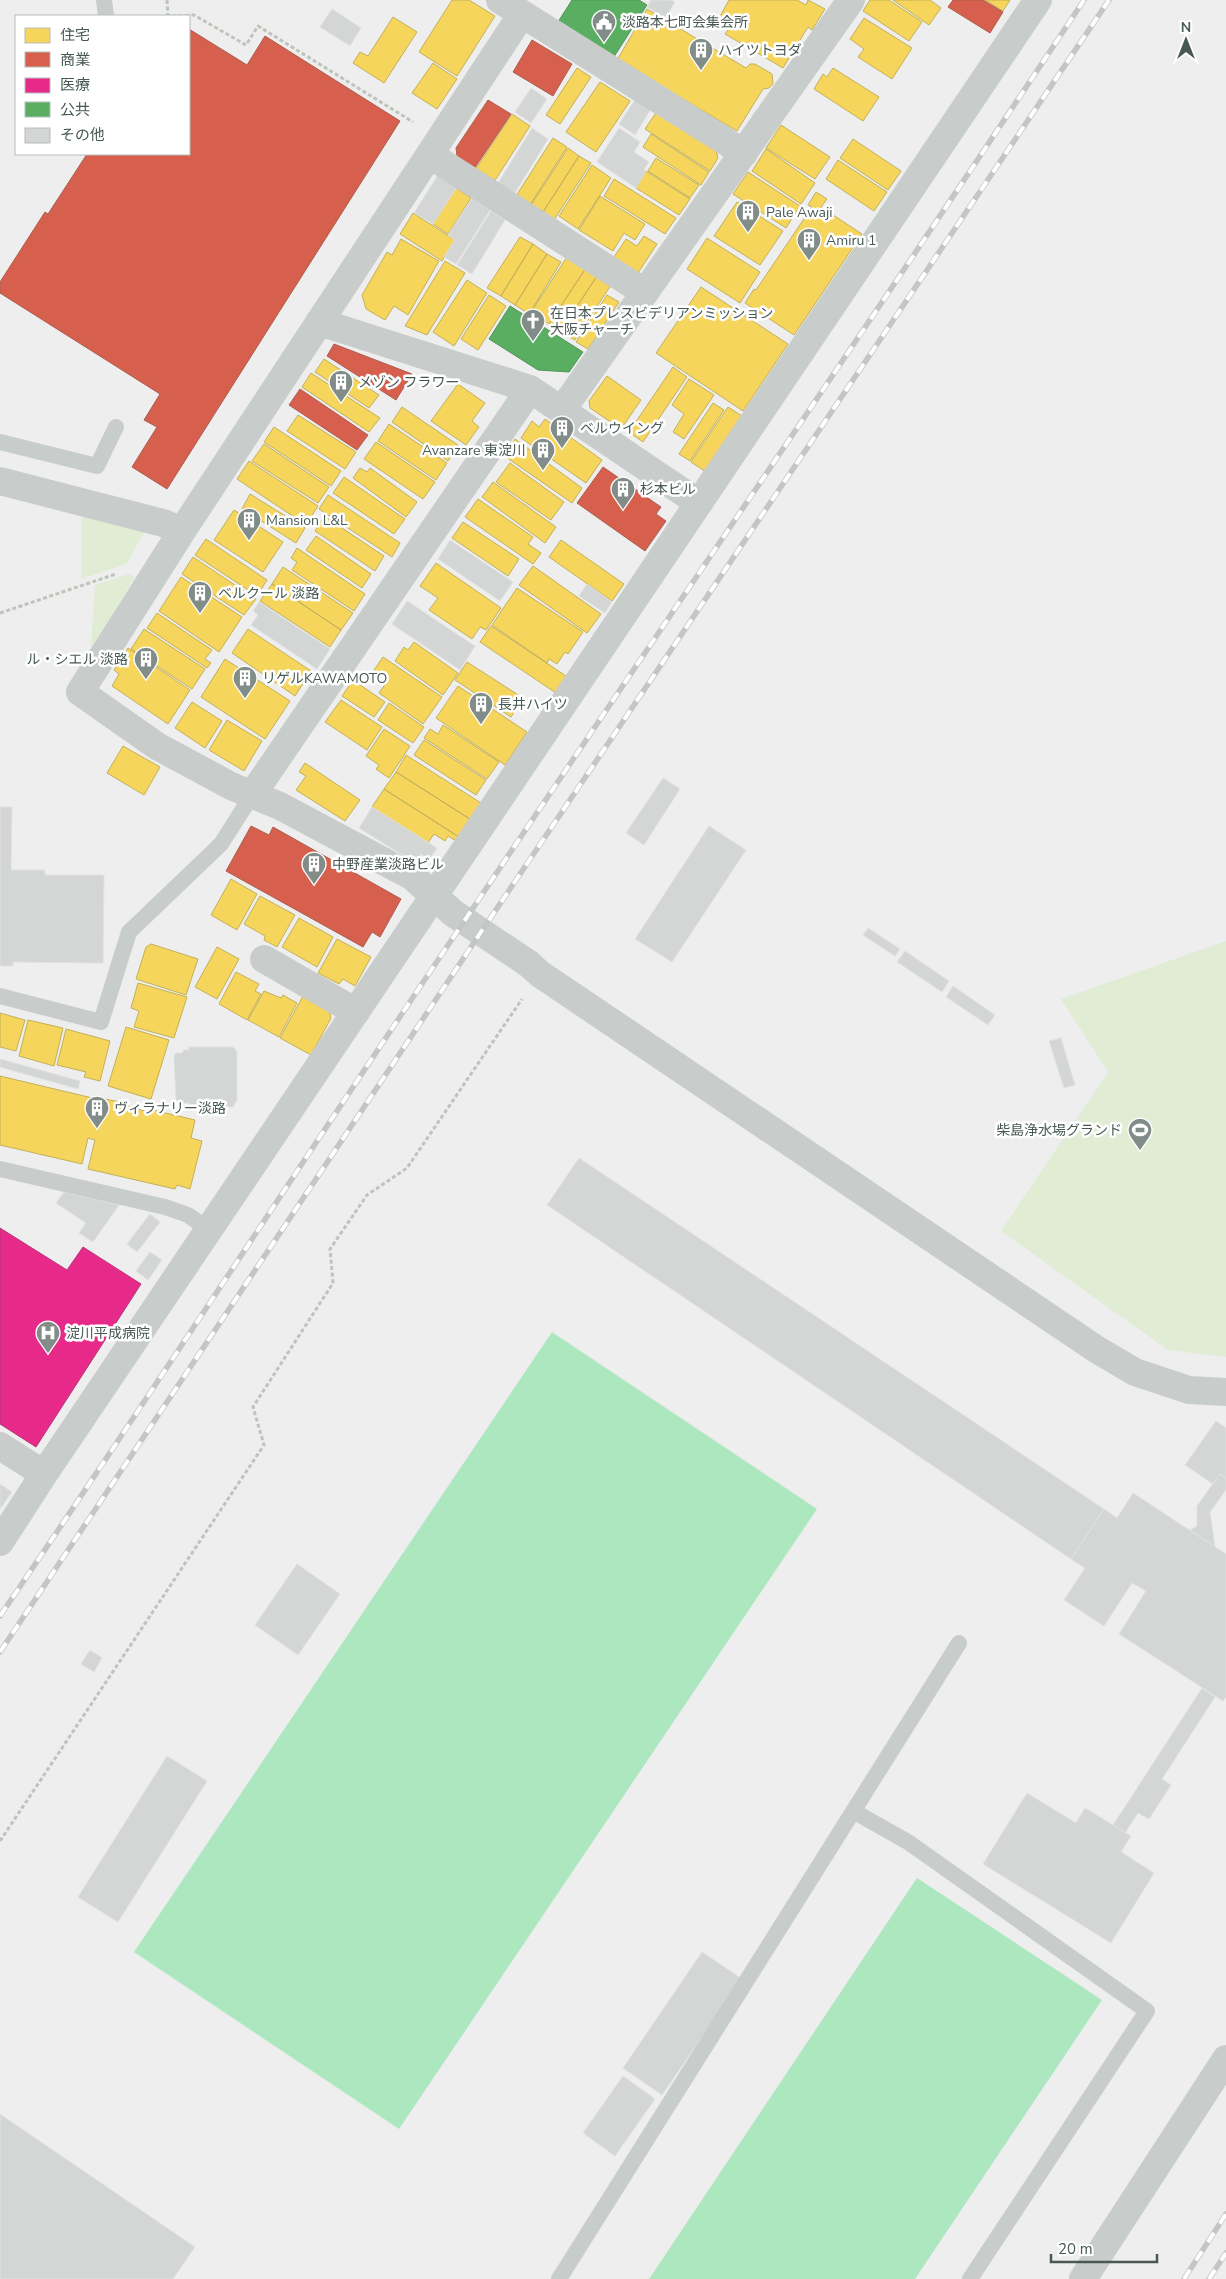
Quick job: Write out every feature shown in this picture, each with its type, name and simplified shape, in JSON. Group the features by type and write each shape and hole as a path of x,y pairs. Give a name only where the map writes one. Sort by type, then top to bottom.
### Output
{"street":[{"path":"562,410 851,0"},
{"path":"0,1542 1038,0"},
{"path":"744,153 511,7 435,147 182,532 80,692 157,746 231,786 280,806 414,876 453,913 529,964 540,974 1096,1349 1135,1372 1189,1390 1226,1392"},
{"path":"435,147 644,292"},
{"path":"319,322 530,388 699,503"},
{"path":"252,794 530,388"},
{"path":"0,480 163,523 182,532"},
{"path":"264,959 356,1012"},
{"path":"0,1446 44,1474"},
{"path":"1083,2279 1226,2059"}],"lane":[{"path":"104,0 106,15"},
{"path":"0,442 97,466 116,427"},
{"path":"0,996 101,1022 129,932 222,844 252,794"},
{"path":"0,1169 165,1207 188,1215 209,1230"},
{"path":"560,2279 958,1643"},
{"path":"853,1811 908,1842 1147,2011 970,2279"}],"path":[{"path":"167,0 170,15"},
{"path":"190,15 194,15 246,45 258,26 435,147"},
{"path":"0,613 122,572"},
{"path":"0,1841 264,1446 253,1407 333,1283 330,1249 367,1195 407,1168 526,994"}],"shaded area":[{"path":"82,514 146,530 126,564 81,579"},
{"path":"129,574 135,577 91,649 95,585"},
{"name":"柴島浄水場グランド","path":"1226,941 1226,1357 1168,1350 1001,1231 1108,1072 1061,999"},
{"path":"552,1332 817,1509 399,2129 134,1952"},
{"path":"917,1878 1102,2000 915,2279 649,2279"}],"building: 住宅":[{"path":"452,0 469,0 495,16 457,76 419,52"},
{"path":"729,0 797,0 806,5 808,0 825,9 812,30 808,27 783,68 725,34 730,27 718,20"},
{"path":"870,0 889,0 922,22 909,41 863,11"},
{"path":"893,0 930,0 941,8 929,25"},
{"path":"985,0 1010,0 1003,11"},
{"name":"ハイツトヨダ","path":"647,9 746,68 750,64 755,64 772,74 773,84 769,88 763,89 737,131 617,60"},
{"path":"393,17 417,32 384,83 353,63 360,52 368,56"},
{"path":"864,18 912,48 892,79 858,57 864,49 850,39"},
{"path":"433,63 457,79 437,109 412,93"},
{"path":"577,68 591,77 560,124 546,115"},
{"path":"833,68 879,97 863,121 814,89 823,74 827,77"},
{"path":"600,82 630,101 596,152 566,132"},
{"path":"658,110 715,147 718,158 710,171 645,129"},
{"path":"512,114 530,126 494,182 475,170"},
{"path":"781,125 830,157 815,179 766,148"},
{"path":"651,134 709,172 701,185 643,147"},
{"path":"553,138 567,147 530,205 516,196"},
{"path":"853,139 901,171 888,190 840,158"},
{"path":"568,148 579,156 543,212 531,205"},
{"path":"766,149 815,183 801,204 752,171"},
{"path":"579,156 591,163 554,220 543,212"},
{"path":"656,158 699,185 690,198 648,171"},
{"path":"838,160 887,192 874,211 826,179"},
{"path":"592,165 611,178 578,229 559,216"},
{"path":"646,171 690,199 679,215 636,188"},
{"path":"748,172 800,206 786,228 733,194"},
{"path":"614,179 676,218 665,234 604,196"},
{"path":"456,188 471,198 448,234 433,224"},
{"name":"Amiru 1","path":"816,192 827,199 821,207 862,234 794,335 745,303 754,289 756,290 812,207 808,205"},
{"path":"600,196 645,224 635,240 624,233 613,251 579,230"},
{"name":"Pale Awaji","path":"737,202 783,231 760,265 714,236"},
{"path":"413,213 455,240 442,261 400,234"},
{"path":"644,236 657,244 638,273 614,257 626,239 637,246"},
{"path":"520,237 533,244 501,296 487,288"},
{"path":"707,238 760,272 740,303 687,269"},
{"path":"401,239 439,261 408,315 394,306 385,320 366,309 362,295 387,252 392,255"},
{"path":"533,244 547,254 515,305 501,296"},
{"path":"547,254 561,262 529,314 515,305"},
{"path":"567,257 586,268 549,324 531,312"},
{"path":"445,261 465,273 427,335 405,326"},
{"path":"586,268 597,276 560,332 549,324"},
{"path":"597,276 611,285 575,340 560,332"},
{"path":"467,280 487,293 454,346 433,332"},
{"path":"701,287 788,344 743,411 656,353"},
{"path":"489,295 506,306 478,350 461,339"},
{"path":"607,295 619,302 588,349 576,342"},
{"path":"324,359 379,395 369,408 315,372"},
{"path":"673,367 687,377 643,442 629,432"},
{"name":"メゾン フラワー","path":"311,373 380,418 369,432 302,387"},
{"path":"607,376 641,400 621,429 590,408 589,401"},
{"path":"689,379 714,395 684,439 673,432 684,414 672,405"},
{"path":"458,384 485,403 472,421 479,427 466,445 431,421"},
{"path":"713,403 724,410 690,461 679,454"},
{"path":"402,407 458,445 448,461 392,422"},
{"path":"728,407 742,416 706,472 691,462"},
{"path":"298,415 356,452 345,469 287,431"},
{"name":"ベルウイング","path":"545,419 602,460 586,483 521,438 532,421 539,427"},
{"path":"389,424 447,463 436,480 378,441"},
{"path":"274,427 341,471 331,486 264,442"},
{"name":"Avanzare 東淀川","path":"515,439 582,488 572,503 503,455"},
{"path":"376,442 435,482 423,499 364,459"},
{"path":"264,444 329,487 318,503 252,461"},
{"path":"249,461 318,506 306,525 237,479"},
{"path":"510,463 564,502 551,520 496,482"},
{"path":"360,468 367,472 370,468 417,502 406,517 353,478"},
{"path":"344,477 405,519 394,534 333,493"},
{"path":"493,482 556,527 545,543 482,497"},
{"path":"250,494 305,528 296,543 242,509"},
{"path":"328,495 400,543 392,557 319,509"},
{"path":"478,499 533,537 528,544 541,553 533,564 465,517"},
{"name":"Mansion L&L","path":"234,510 283,542 263,572 214,540"},
{"path":"324,516 384,556 375,571 315,531"},
{"path":"463,522 519,559 508,576 452,538"},
{"path":"316,536 371,574 362,588 306,550"},
{"path":"206,539 267,580 257,596 195,555"},
{"path":"561,540 624,584 612,601 549,557"},
{"path":"297,548 365,594 354,611 292,570 297,562 291,558"},
{"path":"193,557 256,599 244,615 182,574"},
{"path":"436,563 501,608 486,630 480,627 472,639 429,610 438,598 420,586"},
{"path":"533,566 601,614 587,633 519,585"},
{"path":"283,567 353,613 341,630 272,584"},
{"name":"ベルクール 淡路","path":"181,577 242,617 219,652 159,611"},
{"path":"272,584 341,630 330,647 260,601"},
{"path":"517,588 583,632 568,654 565,652 557,664 549,659 547,663 492,625"},
{"path":"157,613 212,650 205,659 211,663 207,668 147,628"},
{"path":"491,626 566,676 556,693 480,642"},
{"path":"144,629 205,669 192,689 131,649"},
{"path":"248,629 311,671 295,696 232,653"},
{"path":"414,642 458,673 443,695 395,661 404,647 408,650"},
{"name":"ル・シエル 淡路","path":"128,648 190,690 168,724 112,686 119,674 114,670"},
{"path":"383,657 442,697 423,724 379,693 388,680 374,670"},
{"name":"リゲルKAWAMOTO","path":"225,659 290,701 265,739 201,697"},
{"path":"467,662 523,698 511,717 455,680"},
{"path":"353,680 385,702 374,717 342,696"},
{"name":"長井ハイツ","path":"458,686 527,732 505,765 436,718"},
{"path":"341,700 382,727 367,750 325,722"},
{"path":"192,702 222,721 205,748 175,728"},
{"path":"389,703 424,727 413,743 378,720"},
{"path":"227,720 262,741 244,771 209,750"},
{"path":"443,725 499,762 487,779 424,738 430,729 438,734"},
{"path":"384,729 410,746 389,778 376,769 379,765 366,756"},
{"path":"424,740 486,780 476,795 414,755"},
{"path":"123,746 160,767 144,795 107,773"},
{"path":"406,755 481,803 470,819 396,772"},
{"path":"305,763 360,800 345,821 296,790 306,776 299,772"},
{"path":"396,772 470,819 459,837 384,789"},
{"path":"384,789 459,837 456,841 448,836 445,841 434,834 428,843 372,807"},
{"path":"231,879 257,894 237,930 211,915"},
{"path":"260,896 295,915 277,947 264,940 265,936 244,924"},
{"path":"299,918 333,937 317,967 282,947"},
{"path":"337,939 371,957 355,986 343,979 339,984 318,973"},
{"path":"151,944 198,959 186,995 136,979 146,947"},
{"path":"217,947 239,959 217,999 195,987"},
{"path":"236,972 259,984 255,991 261,994 247,1020 219,1004"},
{"path":"138,983 187,997 174,1038 134,1027 139,1011 131,1008"},
{"path":"264,991 281,998 283,995 297,1003 279,1037 248,1020"},
{"path":"303,996 329,1010 331,1018 311,1055 280,1038"},
{"path":"0,1013 25,1020 16,1051 0,1047"},
{"path":"28,1020 63,1028 54,1066 19,1056"},
{"path":"126,1027 169,1040 151,1099 108,1086"},
{"path":"66,1029 110,1041 100,1081 84,1077 86,1072 57,1065"},
{"name":"ヴィラナリー淡路","path":"0,1076 105,1101 105,1099 120,1102 119,1104 152,1113 153,1110 195,1120 191,1138 202,1141 190,1189 177,1185 175,1189 88,1169 95,1140 88,1138 82,1164 0,1145"}],"building: 商業":[{"path":"953,0 983,0 1003,12 990,33 948,7"},
{"path":"190,30 247,65 265,36 400,121 167,489 132,467 157,427 144,420 160,394 0,293 0,282 45,212 48,214 86,155 190,155"},
{"path":"532,40 572,64 553,96 513,72"},
{"path":"488,100 511,114 474,169 457,156 456,148"},
{"path":"334,344 412,374 396,400 327,356"},
{"path":"300,389 368,435 357,450 289,405"},
{"name":"杉本ビル","path":"603,467 661,507 656,514 666,521 645,551 577,503"},
{"name":"中野産業淡路ビル","path":"251,826 269,835 273,827 401,899 380,937 372,932 363,947 226,871"}],"building: 医療":[{"name":"淀川平成病院","path":"0,1228 67,1270 83,1247 141,1284 36,1447 0,1424"}],"building: 公共":[{"name":"淡路本七町会集会所","path":"572,0 639,0 647,5 612,60 556,25"},
{"path":"510,306 583,352 569,372 538,370 489,339"}],"building: その他":[{"path":"651,0 671,0 675,2 665,18 647,7"},
{"path":"332,9 361,28 350,46 320,27"},
{"path":"531,88 547,99 531,123 515,112"},
{"path":"637,97 652,107 635,135 619,124"},
{"path":"532,128 548,139 515,193 498,183"},
{"path":"619,128 640,142 634,152 649,162 636,188 597,162"},
{"path":"438,175 457,187 433,224 414,213"},
{"path":"472,198 490,210 456,264 444,257 455,240 448,235"},
{"path":"491,211 505,220 472,274 457,265"},
{"path":"450,540 513,582 500,601 438,559"},
{"path":"587,584 612,602 605,613 579,596"},
{"path":"407,601 475,646 460,670 392,624"},
{"path":"259,602 330,649 317,669 251,625 258,615 253,611"},
{"path":"663,778 680,789 644,845 626,833"},
{"path":"0,807 12,807 11,870 45,870 45,875 104,875 103,963 13,962 13,966 0,966"},
{"path":"372,807 437,848 429,860 421,854 415,863 359,828"},
{"path":"709,826 746,850 672,962 635,939"},
{"path":"868,928 900,949 895,956 863,935"},
{"path":"905,951 949,981 942,992 897,962"},
{"path":"953,986 995,1015 988,1025 946,997"},
{"path":"1061,1038 1075,1085 1064,1088 1049,1041"},
{"path":"189,1047 233,1047 237,1052 237,1100 233,1107 189,1107 189,1103 179,1103 176,1100 174,1056 176,1053 183,1053 183,1050 189,1050"},
{"path":"0,1059 80,1081 78,1089 0,1067"},
{"path":"579,1158 1104,1509 1071,1559 547,1205"},
{"path":"64,1192 119,1205 93,1242 79,1233 86,1223 56,1203"},
{"path":"150,1214 160,1222 137,1252 127,1244"},
{"path":"150,1252 162,1260 148,1280 136,1271"},
{"path":"1216,1421 1226,1428 1226,1478 1220,1474 1213,1484 1185,1465"},
{"path":"1220,1474 1226,1478 1226,1490 1210,1512 1215,1547 1190,1530 1197,1526 1197,1506"},
{"path":"0,1484 12,1492 0,1509"},
{"path":"1133,1493 1226,1554 1226,1697 1223,1701 1119,1634 1146,1591 1132,1583 1104,1626 1064,1600 1085,1568 1071,1559 1104,1509 1117,1518"},
{"path":"297,1564 340,1594 298,1655 255,1625"},
{"path":"90,1650 102,1658 94,1672 81,1664"},
{"path":"1202,1688 1215,1697 1162,1779 1171,1785 1149,1819 1138,1813 1125,1833 1113,1825"},
{"path":"167,1756 207,1781 118,1922 78,1897"},
{"path":"1027,1793 1076,1823 1085,1808 1131,1836 1121,1852 1154,1873 1111,1943 983,1864"},
{"path":"702,1952 742,1979 662,2095 623,2068"},
{"path":"623,2076 655,2099 615,2156 583,2133"},
{"path":"0,2114 195,2247 173,2279 0,2279"}],"railway":[{"path":"0,1616 118,1442 408,1004 931,230 1084,0"},
{"path":"0,1652 481,932 1109,0"},
{"path":"1184,2279 1226,2214"},
{"path":"1209,2279 1226,2253"}],"place":[{"name":"淡路本七町会集会所","path":"604,43"},
{"name":"ハイツトヨダ","path":"701,71"},
{"name":"Pale Awaji","path":"748,233"},
{"name":"Amiru 1","path":"809,261"},
{"name":"在日本プレスビデリアンミッション 大阪チャーチ","path":"533,342"},
{"name":"メゾン フラワー","path":"341,403"},
{"name":"ベルウイング","path":"562,449"},
{"name":"Avanzare 東淀川","path":"543,471"},
{"name":"杉本ビル","path":"623,510"},
{"name":"Mansion L&L","path":"249,541"},
{"name":"ベルクール 淡路","path":"200,614"},
{"name":"ル・シエル 淡路","path":"146,680"},
{"name":"リゲルKAWAMOTO","path":"245,699"},
{"name":"長井ハイツ","path":"481,725"},
{"name":"中野産業淡路ビル","path":"314,885"},
{"name":"ヴィラナリー淡路","path":"97,1129"},
{"name":"柴島浄水場グランド","path":"1140,1151"},
{"name":"淀川平成病院","path":"48,1354"}]}
